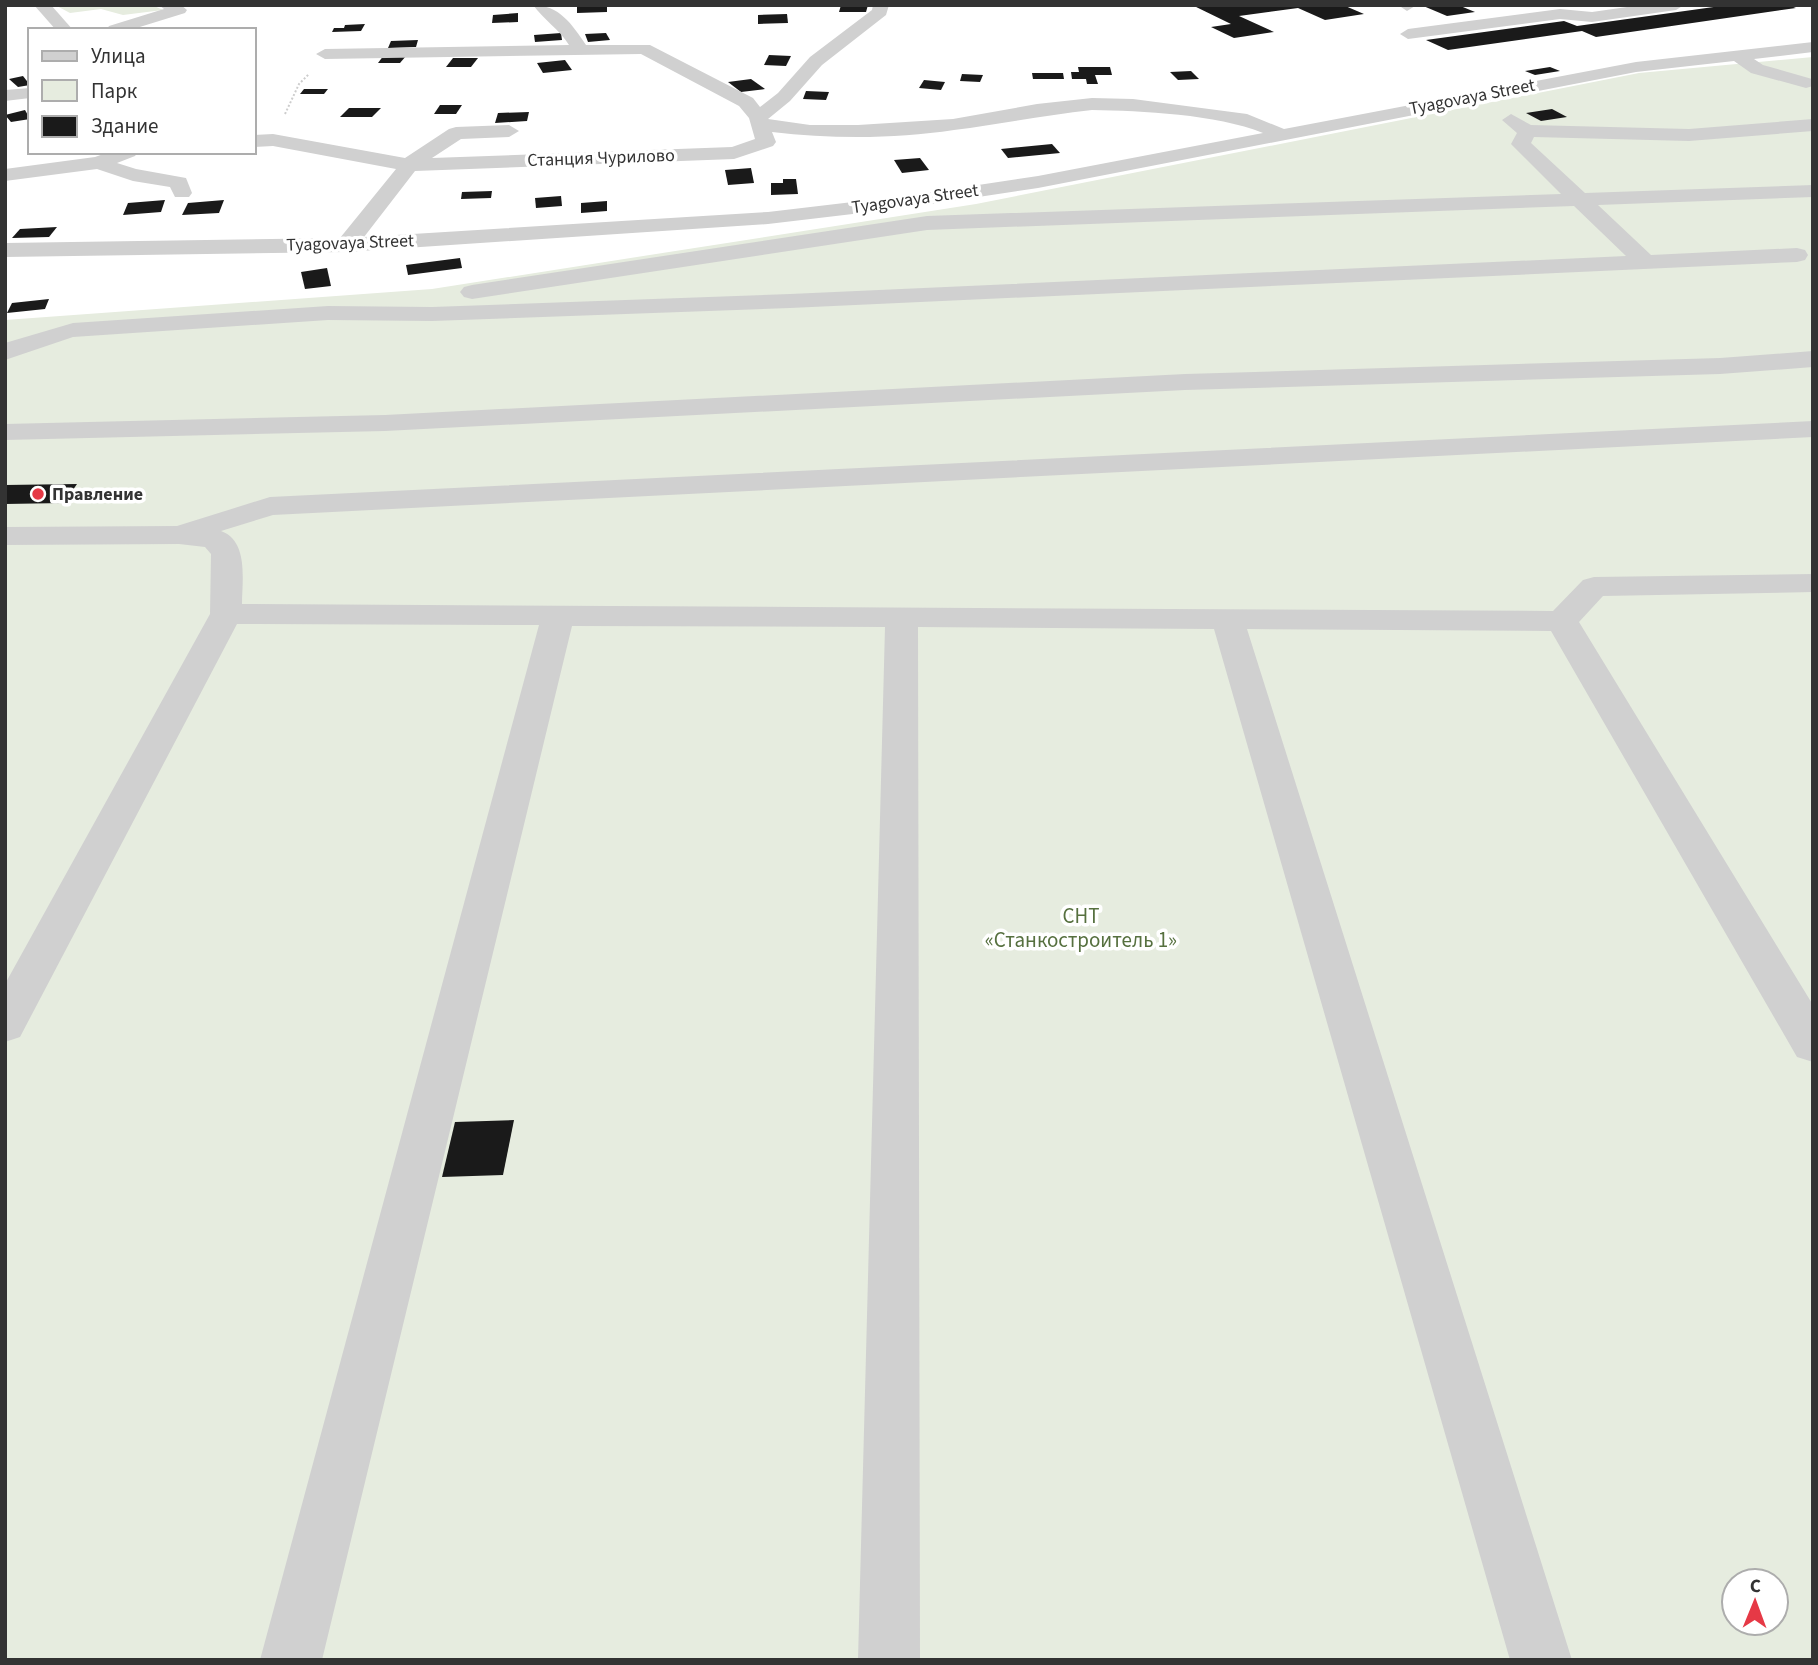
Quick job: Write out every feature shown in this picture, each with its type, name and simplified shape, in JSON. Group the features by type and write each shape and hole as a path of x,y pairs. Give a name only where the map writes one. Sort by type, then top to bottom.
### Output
{"street":[{"path":"41,5 63,28"},
{"path":"121,28 179,10 167,5"},
{"path":"541,5 549,15 566,27 580,49"},
{"name":"Станция Чурилово","path":"263,141 409,165 734,153 766,142 759,121 785,97 816,61 880,12 881,5"},
{"path":"1408,34 1560,14 1592,18 1676,5"},
{"name":"Tyagovaya Street","path":"5,250 346,245 768,218 1038,182 1636,67 1813,47"},
{"path":"325,54 644,49 746,102 759,121 810,131 953,125 1037,110 1092,104 1133,105 1247,120"},
{"path":"1735,54 1757,69 1806,83"},
{"path":"1188,92 1282,134"},
{"path":"5,96 28,93"},
{"path":"1475,96 1527,131 1689,135 1813,125"},
{"name":"Станция Чурилово","path":"346,245 409,165 456,133 509,131"},
{"path":"1527,131 1521,144 1644,261"},
{"path":"734,153 788,154"},
{"path":"5,175 98,163 123,154"},
{"path":"98,163 133,175 179,182 182,193"},
{"path":"328,313 927,223 1813,191"},
{"path":"5,352 73,330 328,313 432,314 804,301 1797,255"},
{"path":"5,432 385,423 1185,382 1707,367 1813,359"},
{"path":"179,535 270,506 1813,429"},
{"path":"5,536 179,535 215,539 226,553 226,614 5,1025"},
{"path":"226,614 1562,621 1594,587 1813,583"},
{"path":"291,1660 558,616"},
{"path":"889,1660 902,618"},
{"path":"1227,619 1541,1660"},
{"path":"1562,621 1813,1044"}],"path":[{"path":"263,141 299,84 325,54"}],"green space":[{"path":"55,5 152,5 163,10 123,15 101,9 70,13"},
{"name":"СНТ «Станкостроитель 1»","path":"1813,57 1813,1660 5,1660 5,320 432,289 976,204 1639,73"}],"building":[{"path":"841,5 868,5 866,12 839,12"},
{"path":"1192,5 1343,5 1364,14 1325,20 1298,8 1239,16 1274,32 1234,38 1211,27 1231,24"},
{"path":"1421,5 1458,5 1475,12 1447,16"},
{"path":"1728,5 1788,5 1796,8 1596,37 1582,31 1448,50 1426,40 1564,21 1577,26"},
{"path":"607,6 607,12 577,13 577,7"},
{"path":"518,13 518,22 492,23 493,15"},
{"path":"787,14 788,23 758,24 758,15"},
{"path":"365,24 361,31 332,32 334,28 344,28 345,25"},
{"path":"561,33 562,40 535,42 534,35"},
{"path":"606,33 610,40 588,42 585,34"},
{"path":"418,40 416,47 388,48 391,41"},
{"path":"384,55 406,56 400,63 378,63"},
{"path":"769,55 791,56 786,66 764,65"},
{"path":"453,58 478,58 471,67 446,67"},
{"path":"565,60 572,70 543,73 537,63"},
{"path":"1078,67 1110,67 1112,75 1095,75 1098,84 1087,84 1086,79 1072,79 1071,72 1079,72"},
{"path":"1550,67 1560,71 1535,75 1525,71"},
{"path":"1191,71 1199,79 1178,80 1170,72"},
{"path":"1032,73 1063,73 1064,79 1033,79"},
{"path":"962,74 983,75 980,82 960,81"},
{"path":"23,76 28,85 18,87 9,79"},
{"path":"751,79 765,89 741,92 728,82"},
{"path":"924,80 945,82 941,90 919,88"},
{"path":"304,89 328,89 324,94 300,94"},
{"path":"806,91 829,92 826,100 803,99"},
{"path":"440,105 462,105 456,114 434,114"},
{"path":"349,108 381,108 372,117 340,117"},
{"path":"1552,109 1567,117 1541,121 1526,113"},
{"path":"25,110 28,119 11,122 5,115"},
{"path":"529,112 527,121 495,123 498,113"},
{"path":"1052,144 1060,153 1008,158 1001,149"},
{"path":"920,158 929,170 902,173 894,160"},
{"path":"751,168 754,183 728,185 725,170"},
{"path":"783,179 796,179 798,194 771,195 771,183 783,183"},
{"path":"492,191 491,198 461,199 462,192"},
{"path":"561,196 562,206 536,208 535,198"},
{"path":"165,200 161,212 123,215 128,203"},
{"path":"224,200 219,213 182,215 188,203"},
{"path":"607,201 607,211 581,213 581,203"},
{"path":"57,227 49,237 12,238 20,229"},
{"path":"460,258 462,268 408,275 406,265"},
{"path":"327,268 331,286 305,289 301,272"},
{"path":"49,299 45,309 7,313 12,303"},
{"name":"Правление","path":"77,484 64,503 5,504 5,485"},
{"path":"514,1120 503,1175 442,1177 455,1122"}],"place":[{"name":"Правление","path":"38,494"}]}
